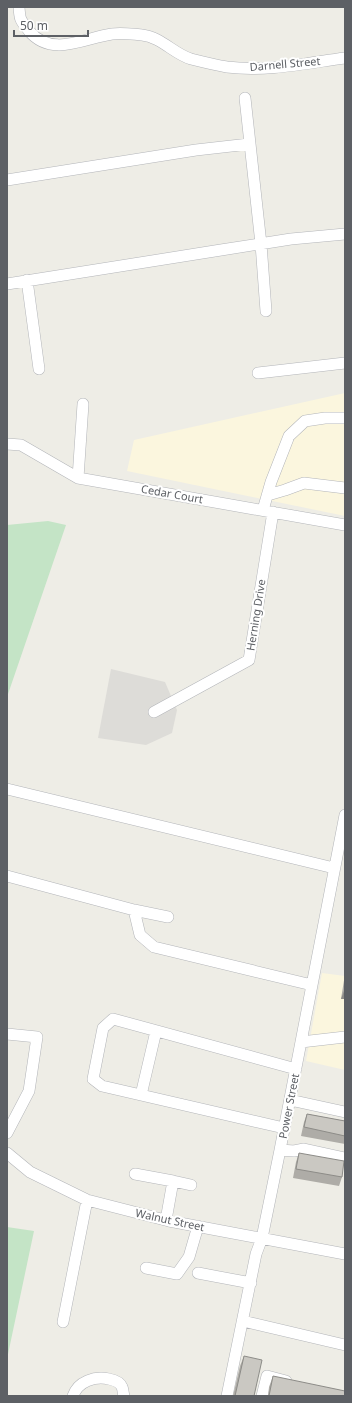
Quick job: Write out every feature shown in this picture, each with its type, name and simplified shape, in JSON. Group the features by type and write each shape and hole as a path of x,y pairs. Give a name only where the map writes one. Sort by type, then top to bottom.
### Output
{"street":[{"name":"Darnell Street","path":"18,7 19,17 23,24 34,37 45,42 66,45 113,34 143,35 152,37 185,57 228,67 264,68 345,58"},
{"path":"245,98 261,244 266,311"},
{"path":"7,180 196,150 249,144"},
{"path":"7,284 261,244 345,234"},
{"path":"27,280 39,369"},
{"path":"258,373 345,363"},
{"path":"78,478 83,404"},
{"path":"268,511 268,495 289,436 305,421 325,418 345,418"},
{"name":"Cedar Court","path":"7,444 21,445 78,478 345,525"},
{"path":"268,495 304,483 345,488"},
{"name":"Herning Drive","path":"154,712 249,660 268,511"},
{"path":"7,789 334,868"},
{"name":"Power Street","path":"227,1396 256,1254 262,1238 280,1150 344,822"},
{"path":"7,876 134,910 168,917"},
{"path":"134,910 140,935 154,947 312,985"},
{"path":"284,1128 102,1086 93,1079 103,1028 112,1019 296,1069"},
{"path":"141,1095 156,1031"},
{"path":"7,1034 37,1037 28,1091 7,1133"},
{"path":"301,1042 345,1037"},
{"path":"290,1100 345,1112"},
{"path":"280,1150 304,1150 345,1158"},
{"name":"Walnut Street","path":"7,1153 30,1172 87,1200 166,1220 345,1254"},
{"path":"135,1174 191,1185"},
{"path":"166,1220 173,1181"},
{"path":"63,1322 87,1200"},
{"path":"146,1268 177,1274 189,1257 198,1226"},
{"path":"198,1273 251,1283"},
{"path":"243,1322 345,1345"},
{"path":"262,1396 266,1376 295,1383"},
{"path":"72,1396 79,1386 100,1377 116,1381 122,1386 124,1396"}],"shaded area":[{"path":"345,393 345,516 127,471 134,440"},
{"path":"111,669 165,682 177,710 172,733 146,745 98,738"},
{"path":"322,973 345,976 345,1070 306,1061"}],"green space":[{"path":"48,521 66,525 7,697 7,525"},
{"path":"7,1227 34,1231 7,1359"}],"building":[{"path":"307,1114 345,1121 345,1136 304,1127"},
{"path":"299,1153 344,1161 342,1177 296,1169"},
{"path":"244,1356 262,1360 254,1396 235,1396"},
{"path":"273,1376 345,1391 345,1396 269,1396"}]}
